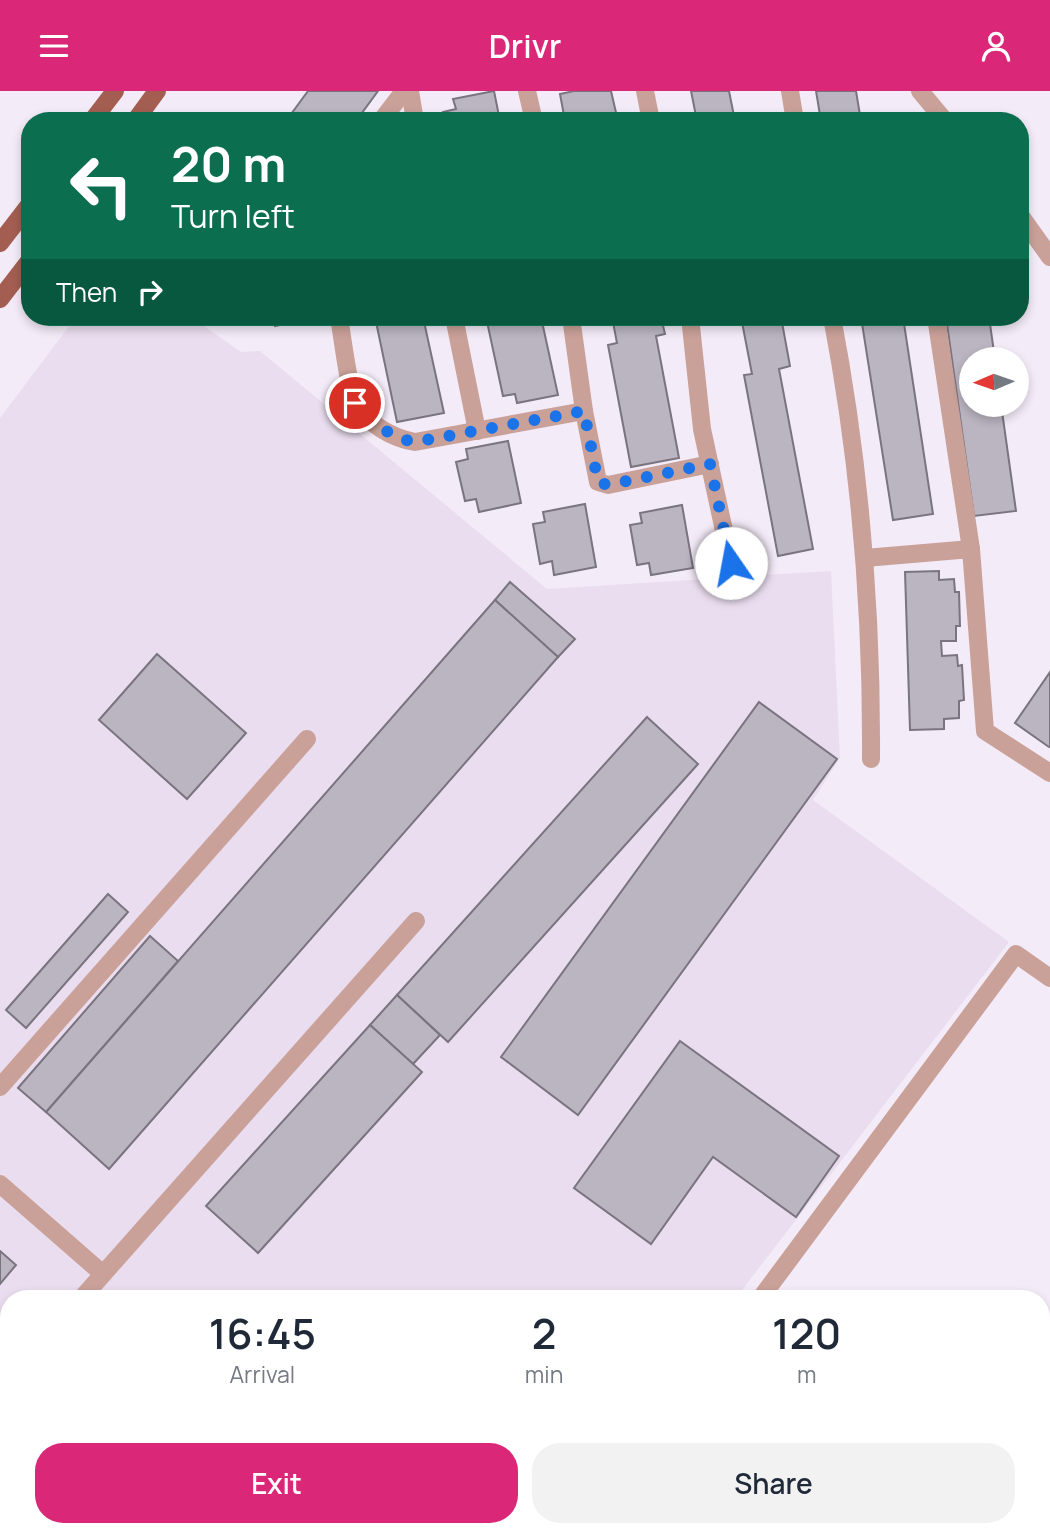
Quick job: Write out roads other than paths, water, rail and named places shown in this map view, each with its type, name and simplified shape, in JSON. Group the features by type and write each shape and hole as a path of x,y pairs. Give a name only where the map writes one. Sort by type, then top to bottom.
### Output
{"main road":[{"path":"99,112 115,91"},
{"path":"142,112 157,91"},
{"path":"0,243 21,216"},
{"path":"0,299 21,272"}],"street":[{"path":"388,112 404,91"},
{"path":"410,91 414,112"},
{"path":"527,91 532,112"},
{"path":"645,91 649,112"},
{"path":"790,91 794,112"},
{"path":"920,91 938,112"},
{"path":"1029,228 1050,257"},
{"path":"341,326 355,403 375,425 393,435 415,442 584,411"},
{"path":"456,326 477,431"},
{"path":"572,326 584,411 598,482 608,485 710,464"},
{"path":"691,326 702,429 731,563"},
{"path":"833,326 856,463 865,558 872,692 871,759"},
{"path":"937,326 971,549 985,731 1050,773"},
{"path":"865,558 971,549"},
{"path":"0,1087 307,739"},
{"path":"89,1290 416,921"},
{"path":"767,1290 1016,954 1050,978"},
{"path":"0,1184 103,1274"}]}
